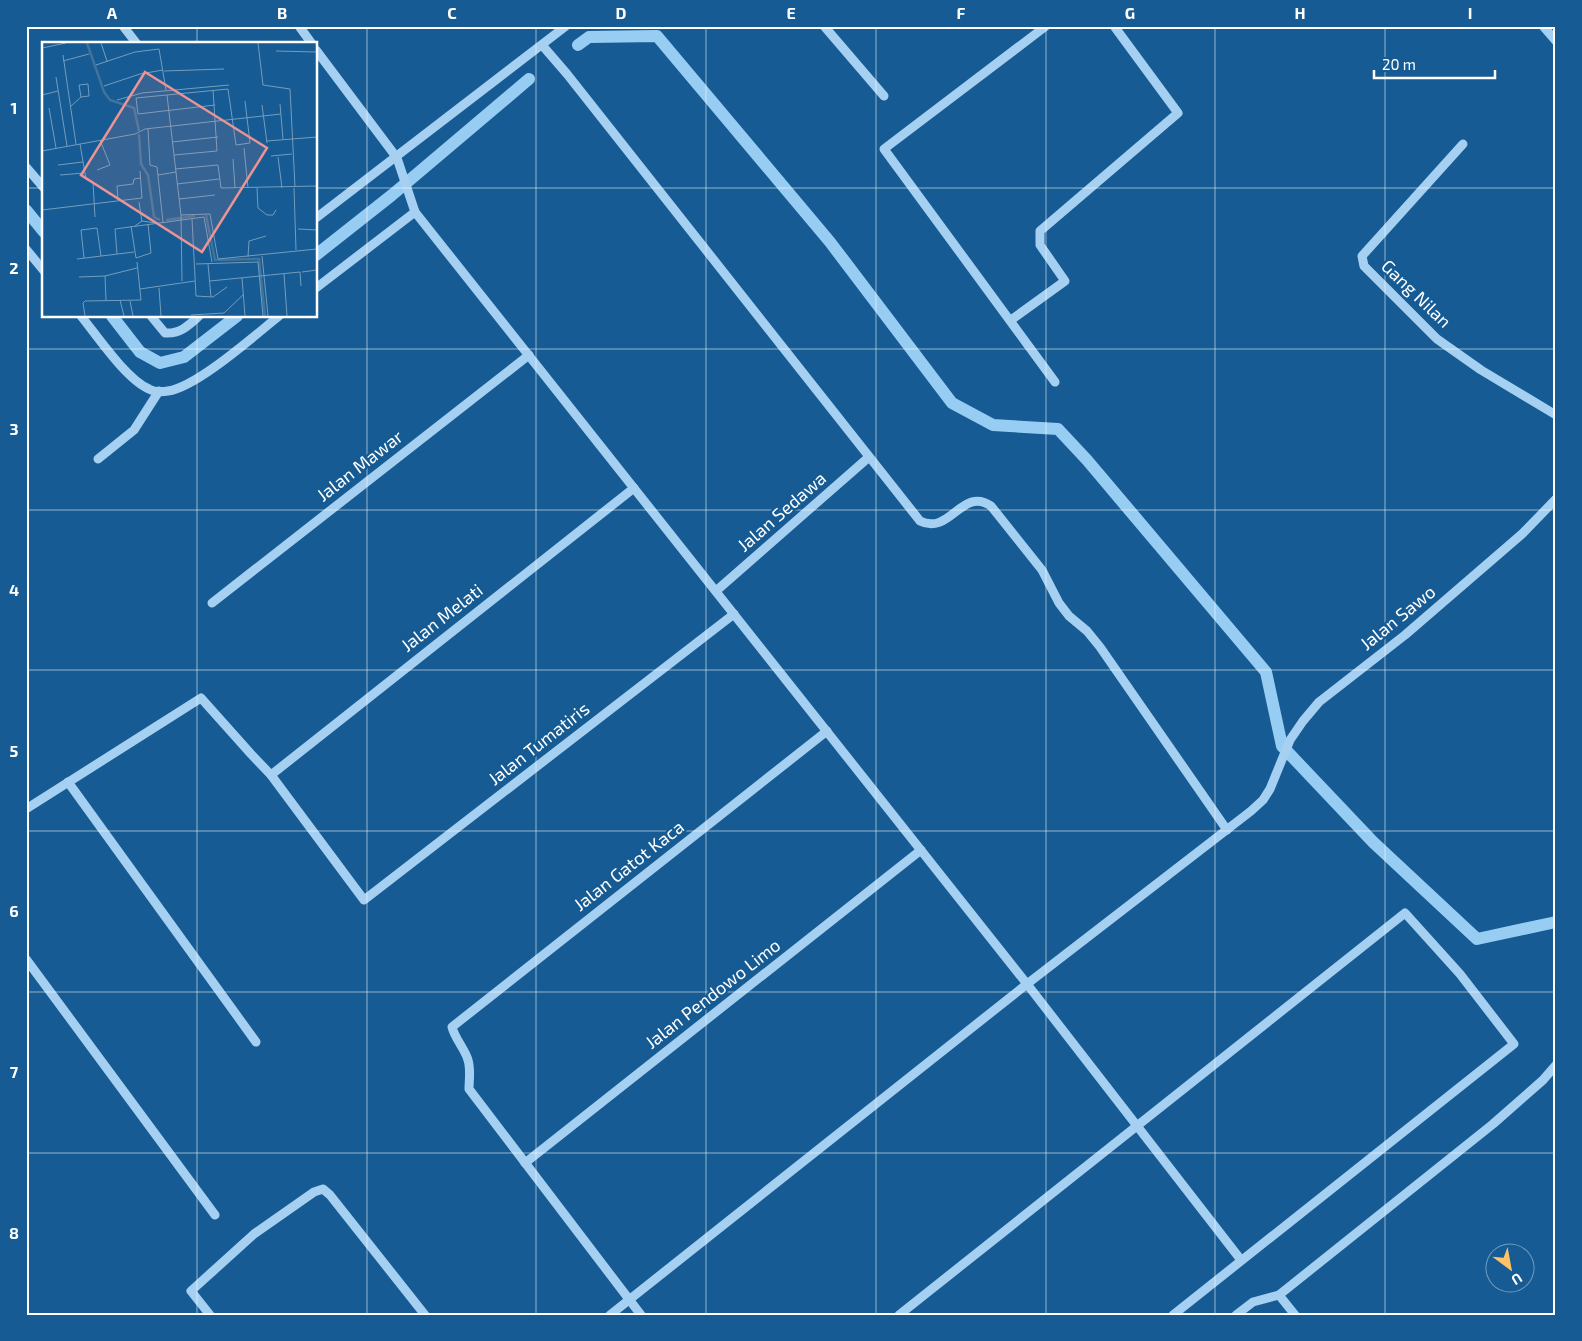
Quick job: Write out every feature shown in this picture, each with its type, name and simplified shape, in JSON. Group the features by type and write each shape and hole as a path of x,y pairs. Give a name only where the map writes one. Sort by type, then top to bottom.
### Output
{"street":[{"path":"123,26 135,42"},
{"path":"299,26 311,42"},
{"path":"318,217 398,162 566,26"},
{"path":"824,26 884,96"},
{"path":"1046,26 884,149 1055,382"},
{"path":"1011,320 1065,281 1040,245 1040,231 1178,113 1114,26"},
{"path":"1543,26 1556,41"},
{"path":"542,45 567,74 920,521 926,524 940,522 976,500 983,500 991,506 1042,570 1059,604 1100,647 1227,830"},
{"path":"318,53 398,162 415,212 1027,984 1241,1260"},
{"name":"Gang Nilan","path":"1463,144 1362,256 1364,266 1437,339 1482,370 1556,416"},
{"path":"26,167 42,186"},
{"path":"318,286 415,212"},
{"path":"26,249 42,268"},
{"path":"83,318 132,377 150,390 159,392 177,389 198,378 277,318"},
{"path":"153,318 165,333 173,334 184,330 197,318"},
{"name":"Jalan Mawar","path":"212,603 529,355"},
{"path":"98,459 134,430 159,392"},
{"name":"Jalan Sedawa","path":"716,591 869,457"},
{"name":"Jalan Melati","path":"271,774 634,488"},
{"name":"Jalan Sawo","path":"610,1315 1027,984 1227,830 1263,800 1278,772 1290,740 1319,702 1405,635 1522,534 1556,499"},
{"name":"Jalan Tumatiris","path":"271,774 364,900 734,614"},
{"path":"26,809 201,698 271,774"},
{"name":"Jalan Gatot Kaca","path":"525,1163 469,1089 470,1074 468,1060 454,1036 452,1027 827,731"},
{"path":"68,782 256,1042"},
{"name":"Jalan Pendowo Limo","path":"525,1163 921,850"},
{"path":"900,1315 1405,912 1460,974 1514,1044 1173,1315"},
{"path":"26,959 215,1214"},
{"path":"1236,1315 1252,1302 1279,1295 1494,1124 1543,1080 1556,1065"},
{"path":"525,1163 641,1315"},
{"path":"210,1315 191,1291 254,1234 314,1192 324,1190 330,1195 425,1315"},
{"path":"1279,1295 1296,1315"}],"waterway":[{"path":"578,45 589,37 657,36 830,242 952,403 993,425 1058,429 1087,460 1266,672 1282,746 1373,842 1477,939 1556,922"},
{"path":"318,253 392,195 529,79"},
{"path":"26,210 42,230"},
{"path":"114,318 140,352 160,363 184,357 234,318"}]}
